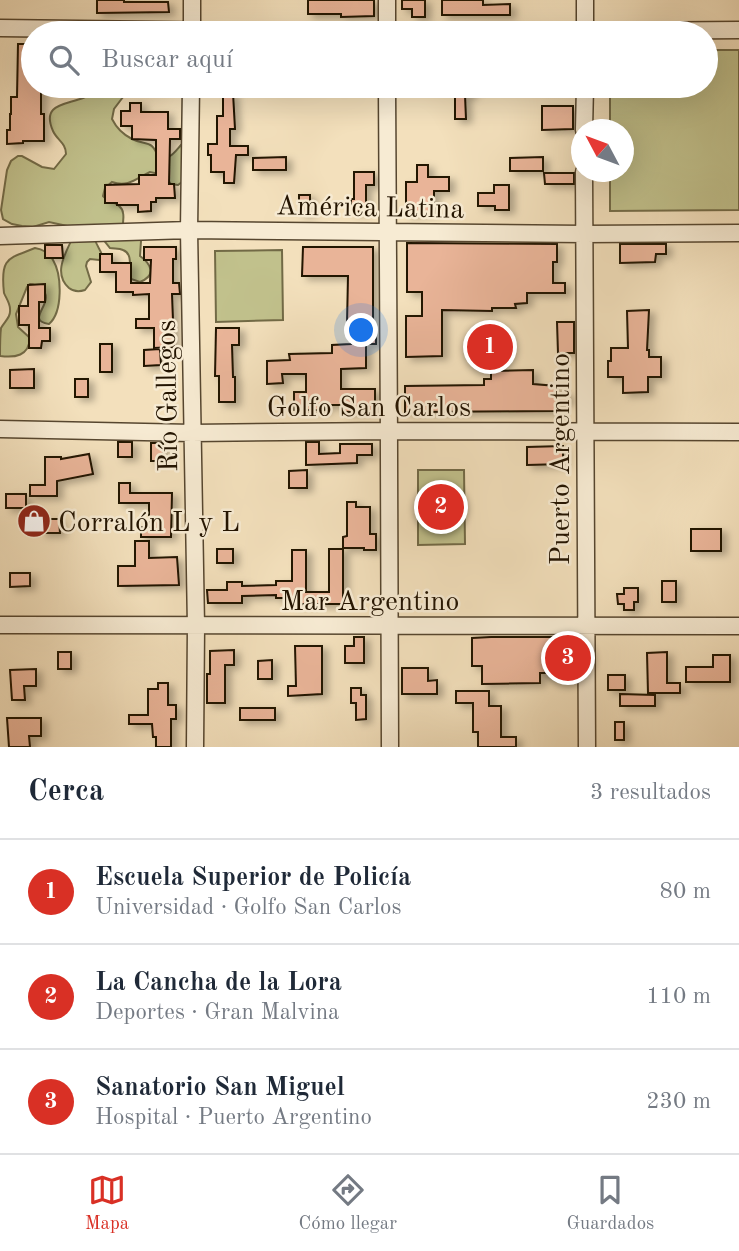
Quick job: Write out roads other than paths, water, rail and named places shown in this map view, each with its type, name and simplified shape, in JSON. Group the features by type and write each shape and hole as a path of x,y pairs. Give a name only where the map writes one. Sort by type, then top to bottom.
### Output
{"street":[{"path":"192,0 192,21"},
{"path":"387,0 387,21"},
{"path":"585,0 585,21"},
{"path":"0,28 21,28"},
{"path":"718,30 739,30"},
{"name":"Río Gallegos","path":"191,98 189,230 196,626 195,747"},
{"path":"387,98 390,747"},
{"path":"584,119 585,98"},
{"name":"Puerto Argentino","path":"584,182 587,747"},
{"name":"América Latina","path":"0,236 189,230 739,233"},
{"name":"Golfo San Carlos","path":"0,429 192,433 739,432"},
{"name":"Mar Argentino","path":"0,625 739,626"}],"place":[{"name":"Escuela Superior de Policía","path":"490,347"},
{"name":"La Cancha de la Lora","path":"441,507"},
{"name":"Corralón L y L","path":"34,521"},
{"name":"Sanatorio San Miguel","path":"568,658"}]}
